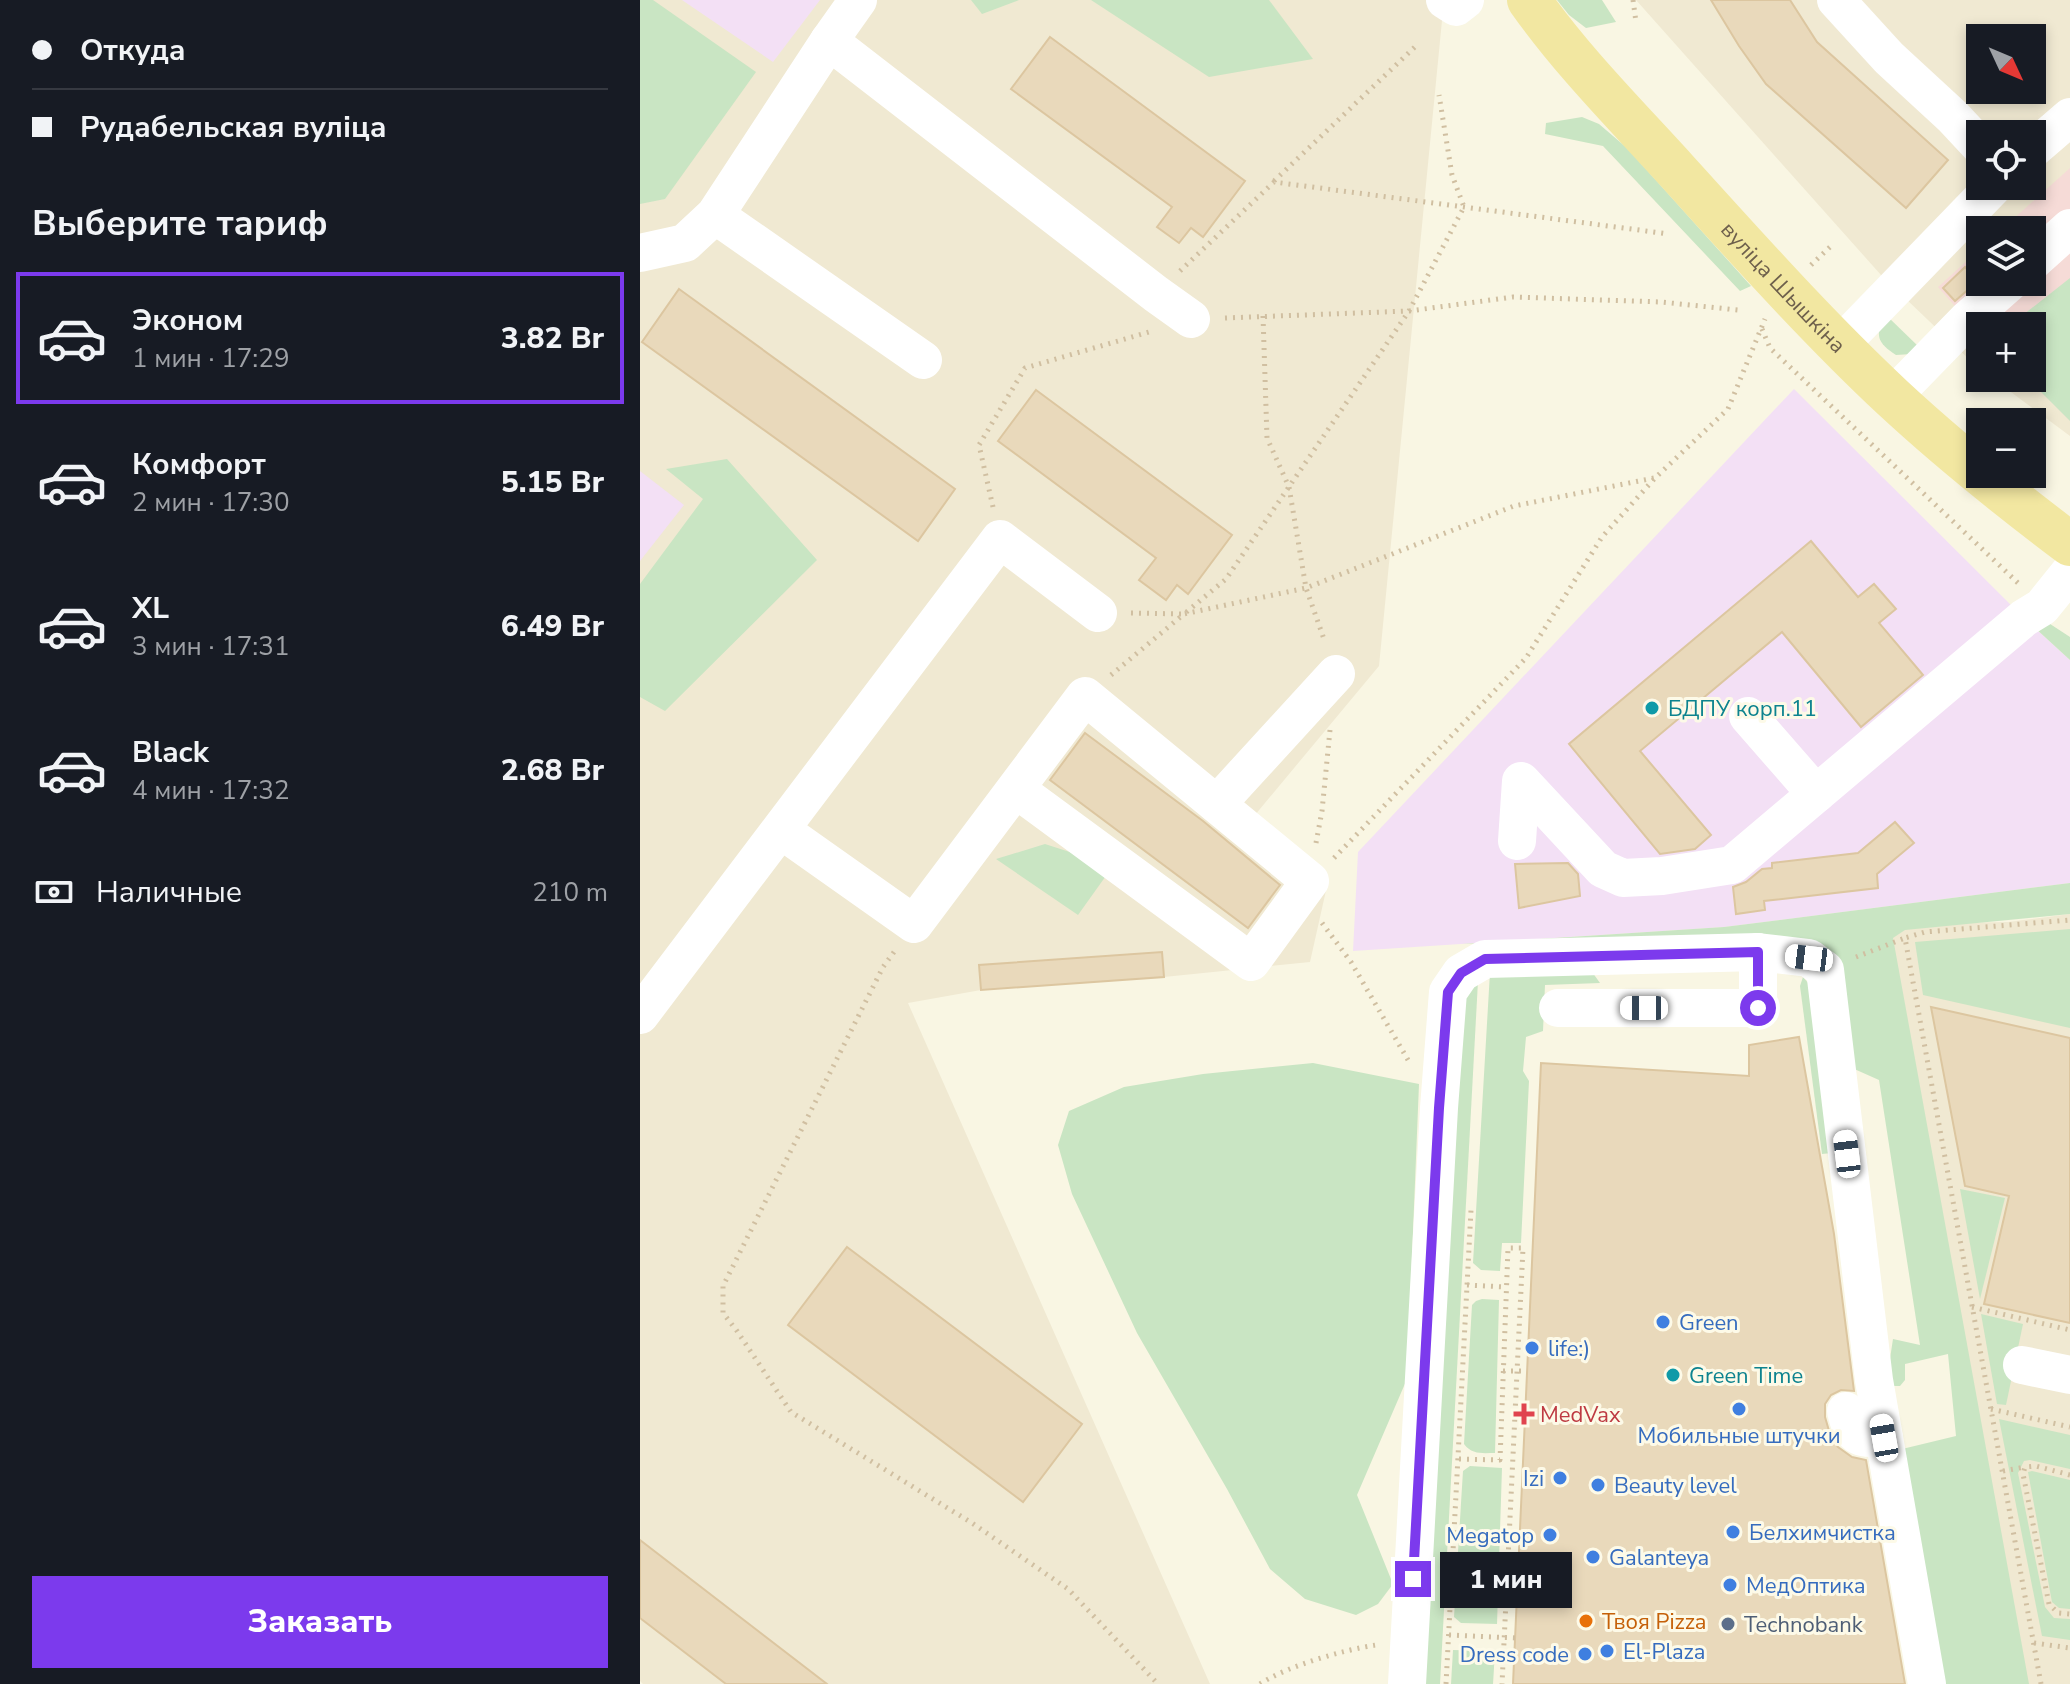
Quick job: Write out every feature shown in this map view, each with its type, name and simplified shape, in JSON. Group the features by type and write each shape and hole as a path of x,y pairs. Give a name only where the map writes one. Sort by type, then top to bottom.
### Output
{"main road":[{"name":"вуліца Шышкіна","path":"1529,0 1604,90 1785,290 1892,397 1990,483 2070,544"}],"lane":[{"path":"640,253 685,243 715,215 858,0"},
{"path":"1445,0 1456,7 1465,0"},
{"path":"1836,0 1889,58 1966,131"},
{"path":"829,41 1191,319"},
{"path":"2046,138 2070,117"},
{"path":"1840,345 1980,200"},
{"path":"715,215 923,360"},
{"path":"2046,249 2070,228"},
{"path":"1892,397 1994,296"},
{"path":"640,1015 1000,539 1098,613"},
{"path":"1517,841 1521,781 1603,869 1623,878 1662,876 1732,865 2024,618 2042,607 2070,572"},
{"path":"1217,804 1336,674"},
{"path":"781,830 914,924 1085,696 1310,881 1251,962 1017,790"},
{"path":"1748,716 1816,794"},
{"path":"1558,1008 1758,1008 1758,952"},
{"path":"1407,1684 1448,992 1461,973 1485,959 1758,952 1809,958 1825,970 1874,1380 1927,1684"},
{"path":"2022,1365 2070,1375"},
{"path":"1846,1411 1850,1428 1857,1435 1884,1438"}],"path":[{"path":"1633,0 1636,22"},
{"path":"1156,294 1418,44"},
{"path":"1085,696 1226,579 1409,311 1464,207 1452,175 1439,95"},
{"path":"1274,182 1669,234"},
{"path":"1810,265 1831,246"},
{"path":"1000,539 979,445 1025,368 1191,319 1409,311 1513,297 1661,302 1738,310"},
{"path":"1263,316 1267,438 1289,487 1306,588 1336,674 1322,811 1310,881 1323,926 1351,962 1439,1108"},
{"path":"1310,881 1526,658 1602,537 1655,478 1728,409 1762,328 1770,348 2042,607"},
{"path":"1098,613 1184,614 1306,588 1514,506 1655,478"},
{"path":"1825,970 1925,932 2070,920"},
{"path":"914,924 883,967 723,1286 723,1313 791,1412 972,1523 1068,1589 1158,1684"},
{"path":"1905,938 2041,1684"},
{"path":"1446,1684 1472,1199"},
{"path":"1459,1459 1500,1460 1508,1248 1523,1248 1502,1684"},
{"path":"1467,1285 1506,1287"},
{"path":"1972,1307 2070,1330"},
{"path":"1503,1371 1526,1371"},
{"path":"1991,1409 2070,1427"},
{"path":"2002,1471 2036,1466 2070,1475"},
{"path":"2025,1467 2023,1474 2049,1604 2058,1613 2070,1614"},
{"path":"1449,1635 1516,1638"},
{"path":"1260,1684 1273,1675 1353,1648 1409,1640"},
{"path":"2034,1643 2070,1648"}],"shaded area":[{"path":"640,0 1444,0 1379,666 1255,815 1327,886 1310,962 1164,977 981,990 908,1003 1210,1684 643,1684 640,1681"},
{"path":"682,0 820,0 773,62"},
{"path":"1636,0 2070,0 2070,436 2046,418 2046,408 2032,408 2011,392 2046,392 2046,312 1966,312 1966,356 1881,275"},
{"path":"2070,168 2070,421 2041,392 2046,392 2046,312 1966,312 1966,319 1938,287 1966,262 1966,296 2046,296 2046,216 2017,216 2034,200 2046,200 2046,190"},
{"path":"1794,389 2070,660 2070,883 1724,927 1353,951 1358,852"},
{"path":"640,471 684,505 640,561"},
{"path":"2070,914 2070,1684 2002,1684 1889,924 2008,922"}],"green space":[{"path":"640,0 653,0 756,72 665,199 640,204"},
{"path":"971,0 1019,0 982,14"},
{"path":"1091,0 1269,0 1313,59 1209,77"},
{"path":"1557,0 1602,0 1616,22 1586,28 1569,15"},
{"path":"1582,117 1599,124 1627,148 1751,286 1740,291 1603,146 1545,134 1546,123"},
{"path":"2070,278 2070,421 2041,392 2046,392 2046,312 2027,312"},
{"path":"1886,315 1920,348 1912,354 1896,355 1885,346 1879,333"},
{"path":"727,459 817,560 665,711 640,697 640,584 703,499 666,469"},
{"path":"2044,620 2070,637 2070,660 2034,627"},
{"path":"1045,844 1113,866 1078,915 996,859"},
{"path":"2070,883 2070,914 1905,930 1893,938 2029,1684 1940,1684 1898,1450 1956,1436 1948,1354 1905,1364 1905,1380 1900,1386 1893,1386 1887,1378 1893,1339 1920,1345 1879,1080 1852,1068 1838,961 1737,936 1462,944 1724,927"},
{"path":"2070,929 2070,1028 1923,995 1915,942"},
{"path":"1590,969 1600,983 1545,985 1543,1031 1526,1037 1523,1071 1529,1081 1521,1243 1502,1243 1500,1271 1481,1270 1473,1263 1490,972"},
{"path":"1803,977 1809,984 1832,1153 1822,1154 1800,986"},
{"path":"1478,981 1440,1684 1419,1684 1455,1010"},
{"path":"1313,1063 1419,1084 1407,1379 1357,1495 1393,1584 1378,1604 1356,1615 1305,1599 1270,1569 1137,1333 1072,1194 1058,1145 1069,1111 1124,1087 1203,1074"},
{"path":"1960,1189 2005,1198 1980,1299"},
{"path":"1482,1299 1499,1300 1495,1453 1474,1452 1464,1444 1472,1305"},
{"path":"1981,1314 2023,1324 2006,1405 1997,1404"},
{"path":"1999,1419 2070,1435 2070,1469 2030,1460 2024,1461 2018,1473 2045,1607 2054,1618 2070,1619 2070,1640 2042,1636"},
{"path":"1470,1466 1502,1468 1497,1624 1461,1623 1454,1617 1463,1471"},
{"path":"2028,1472 2070,1480 2070,1609 2059,1608 2052,1602"},
{"path":"1453,1650 1495,1651 1493,1684 1451,1684"}],"building":[{"path":"1711,0 1790,0 1817,42 1948,160 1906,208 1766,84"},
{"path":"1050,37 1245,181 1203,237 1191,228 1179,243 1157,227 1172,207 1011,89"},
{"path":"1966,268 1966,291 1955,301 1943,288"},
{"path":"679,289 955,489 918,541 642,342"},
{"path":"1036,390 1232,535 1188,594 1177,585 1166,600 1139,580 1156,558 998,441"},
{"name":"БДПУ корп.11","path":"1811,541 1858,597 1874,584 1896,609 1879,623 1923,675 1861,727 1782,632 1640,751 1711,835 1695,849 1660,854 1569,744"},
{"path":"1085,733 1203,821 1280,885 1248,928 1050,780"},
{"path":"1895,822 1914,843 1877,874 1878,888 1764,901 1765,910 1736,914 1733,887 1746,882 1762,869 1772,868 1772,863 1858,853"},
{"path":"1568,863 1578,874 1580,896 1519,908 1515,864"},
{"path":"1162,952 1164,977 981,990 979,965"},
{"path":"1931,1007 2070,1038 2070,1323 1984,1304 2009,1196 1965,1186"},
{"name":"Green Time","path":"1799,1037 1834,1234 1854,1391 1841,1390 1831,1395 1825,1404 1825,1417 1838,1447 1852,1457 1866,1460 1905,1684 1513,1684 1541,1063 1749,1076 1749,1045"},
{"path":"847,1247 1082,1424 1023,1502 788,1325"},
{"path":"640,1540 827,1684 726,1684 640,1618"}],"place":[{"name":"БДПУ корп.11","path":"1652,708"},
{"name":"Green","path":"1663,1322"},
{"name":"life:)","path":"1532,1348"},
{"name":"Green Time","path":"1673,1375"},
{"name":"Мобильные штучки","path":"1739,1409"},
{"name":"MedVax","path":"1524,1414"},
{"name":"Izi","path":"1560,1478"},
{"name":"Beauty level","path":"1598,1485"},
{"name":"Белхимчистка","path":"1733,1532"},
{"name":"Megatop","path":"1550,1535"},
{"name":"Galanteya","path":"1593,1557"},
{"name":"МедОптика","path":"1730,1585"},
{"name":"Твоя Pizza","path":"1586,1621"},
{"name":"Technobank","path":"1728,1624"},
{"name":"El-Plaza","path":"1607,1651"},
{"name":"Dress code","path":"1585,1654"}],"route":[{"path":"1413,1579 1448,992 1461,973 1485,959 1758,952 1758,1008"}]}
